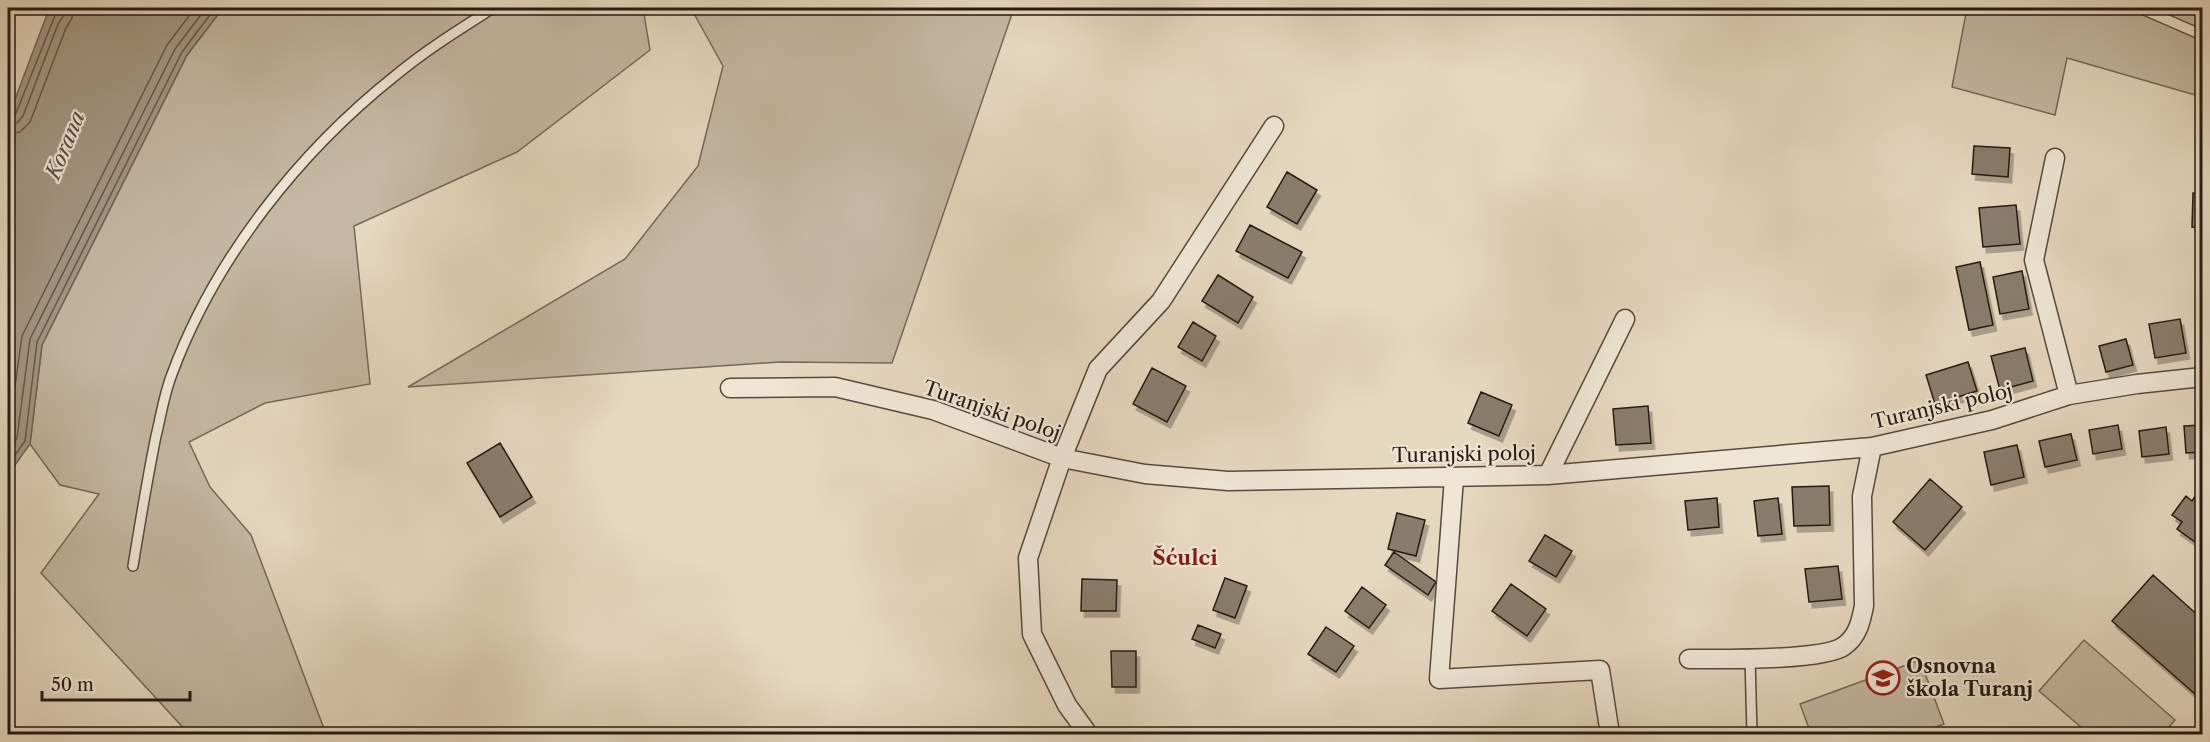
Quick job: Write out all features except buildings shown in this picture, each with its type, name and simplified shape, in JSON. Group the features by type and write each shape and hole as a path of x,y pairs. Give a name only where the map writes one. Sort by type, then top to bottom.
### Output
{"street":[{"path":"1088,735 1067,705 1032,634 1028,558 1062,458 1098,369 1161,301 1274,126"},
{"path":"2055,158 2034,260 2069,395"},
{"path":"1548,475 1625,319"},
{"name":"Turanjski poloj","path":"730,388 835,387 933,410 1062,458 1145,474 1228,481 1548,475 1872,447 1992,420 2069,395 2202,377"},
{"path":"1689,659 1828,653 1843,647 1855,636 1864,606 1862,496 1872,447"},
{"path":"1454,478 1439,679 1600,670 1610,735"}],"lane":[{"path":"133,566 143,499 171,376 189,332 230,260 278,193 305,161 356,109 428,50 493,8"},
{"path":"2140,8 2202,35"},
{"path":"1750,658 1752,735"}],"shaded area":[{"path":"223,8 643,8 650,50 517,152 354,226 370,384 265,403 189,442 210,487 251,535 326,734 189,734 41,573 99,494 60,485 30,444 42,345 187,55"},
{"path":"701,8 1014,8 892,363 780,362 408,387 625,259 698,166 723,66 692,10"},
{"path":"1967,8 2202,8 2202,97 2067,58 2055,115 1952,87"},
{"path":"2084,640 2175,720 2163,734 2089,734 2039,691"},
{"path":"1920,660 1944,724 1916,734 1811,734 1800,704"}],"water":[{"name":"Korana","path":"53,8 223,8 187,55 42,345 30,444 8,475 8,118 46,17"}],"place":[{"name":"Osnovna škola Turanj","path":"1883,678"}],"district":[{"name":"Šćulci","path":"1185,557"}]}
